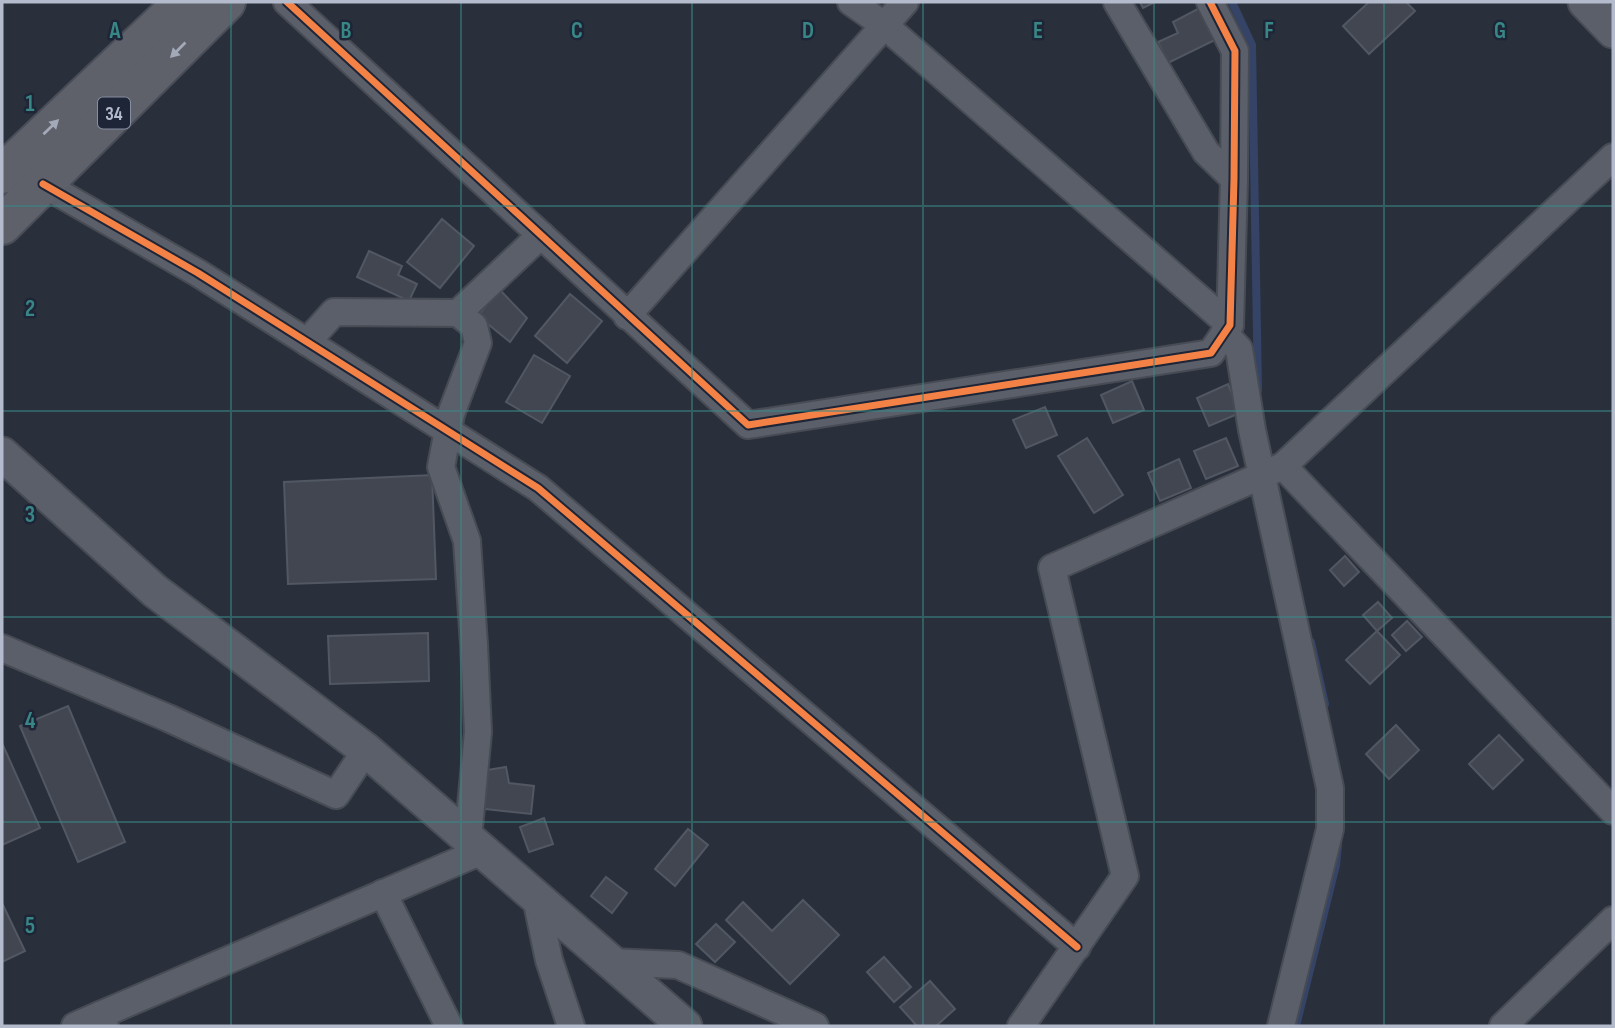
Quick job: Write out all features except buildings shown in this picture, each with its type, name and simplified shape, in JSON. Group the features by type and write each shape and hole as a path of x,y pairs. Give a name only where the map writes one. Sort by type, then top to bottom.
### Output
{"main road":[{"name":"34","path":"2,174 184,2"},
{"name":"34","path":"2,225 226,2"}],"street":[{"path":"287,2 748,425 1211,354 1227,329 1234,180 1235,51 1210,2"},
{"path":"851,2 884,24 1227,329 1239,349 1273,471 1330,788 1330,830 1281,1026"},
{"path":"627,316 905,2"},
{"path":"1117,2 1206,152 1234,180"},
{"path":"1585,2 1613,32"},
{"path":"1021,1026 1125,876 1052,568 1273,471 1613,157"},
{"path":"43,184 198,272 538,488 1077,947"},
{"path":"458,313 541,235"},
{"path":"307,342 334,312 458,313 474,326 478,343 451,415 441,467 467,541 478,732 475,845"},
{"path":"2,454 155,591 366,750 685,1026"},
{"path":"1273,471 1613,811"},
{"path":"2,648 168,718 336,795 366,750"},
{"path":"75,1026 102,1020 383,893 475,845"},
{"path":"383,893 449,1026"},
{"path":"536,898 549,960 571,1026"},
{"path":"1503,1026 1613,920"},
{"path":"610,962 678,965 815,1026"}],"waterway":[{"path":"1232,2 1252,45 1258,390"},
{"path":"1311,642 1325,704"},
{"path":"1296,1026 1336,865 1338,845"}],"cycle path":[{"path":"287,2 748,425 1211,353 1230,325 1235,51 1210,2"},
{"path":"43,184 198,273 538,488 1077,947"}]}
